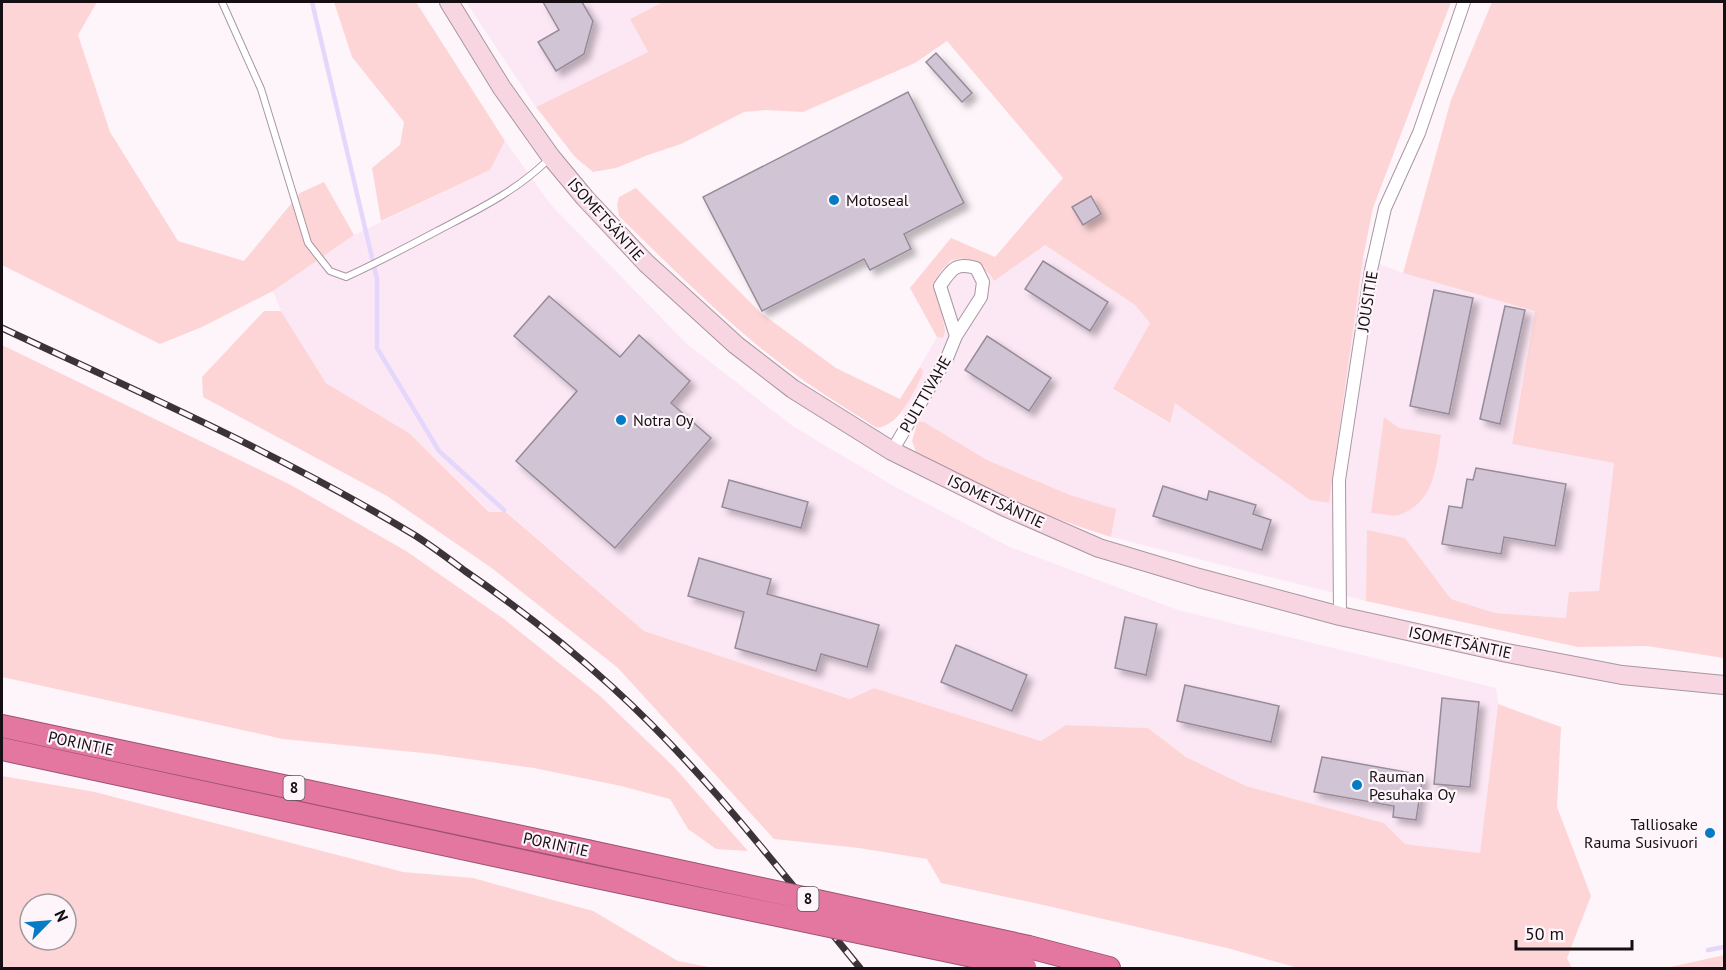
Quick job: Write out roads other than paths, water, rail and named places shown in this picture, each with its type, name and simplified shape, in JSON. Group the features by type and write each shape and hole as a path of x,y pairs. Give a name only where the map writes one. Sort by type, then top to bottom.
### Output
{"highway":[{"name":"PORINTIE","path":"2,726 587,851 1028,961"},
{"name":"PORINTIE","path":"2,749 582,874 1028,961 1109,969"}],"main road":[{"name":"ISOMETSÄNTIE","path":"449,2 502,88 551,157 585,198 646,263 736,345 793,389 892,451 1005,507 1100,548 1199,578 1340,616 1507,653 1612,673 1725,685"}],"street":[{"name":"JOUSITIE","path":"1340,616 1339,480 1371,270 1385,208 1419,133 1464,2"},
{"name":"PULTTIVAHE","path":"892,451 947,358 956,336 981,297 983,282 976,268 964,265 951,270 940,286 956,336"}],"lane":[{"path":"222,2 261,89 308,243 330,271 346,277 374,265 504,197 535,173 551,157"}],"waterway":[{"path":"312,2 377,279 377,348 439,451 504,510"},
{"path":"1708,950 1724,947"}],"railway":[{"path":"2,328 212,426 315,479 416,536 521,612 611,686 678,752 741,822 860,968"}],"place":[{"name":"Motoseal","path":"834,200"},
{"name":"Notra Oy","path":"621,420"},
{"name":"Rauman Pesuhaka Oy","path":"1357,785"},
{"name":"Talliosake Rauma Susivuori","path":"1710,833"}]}
